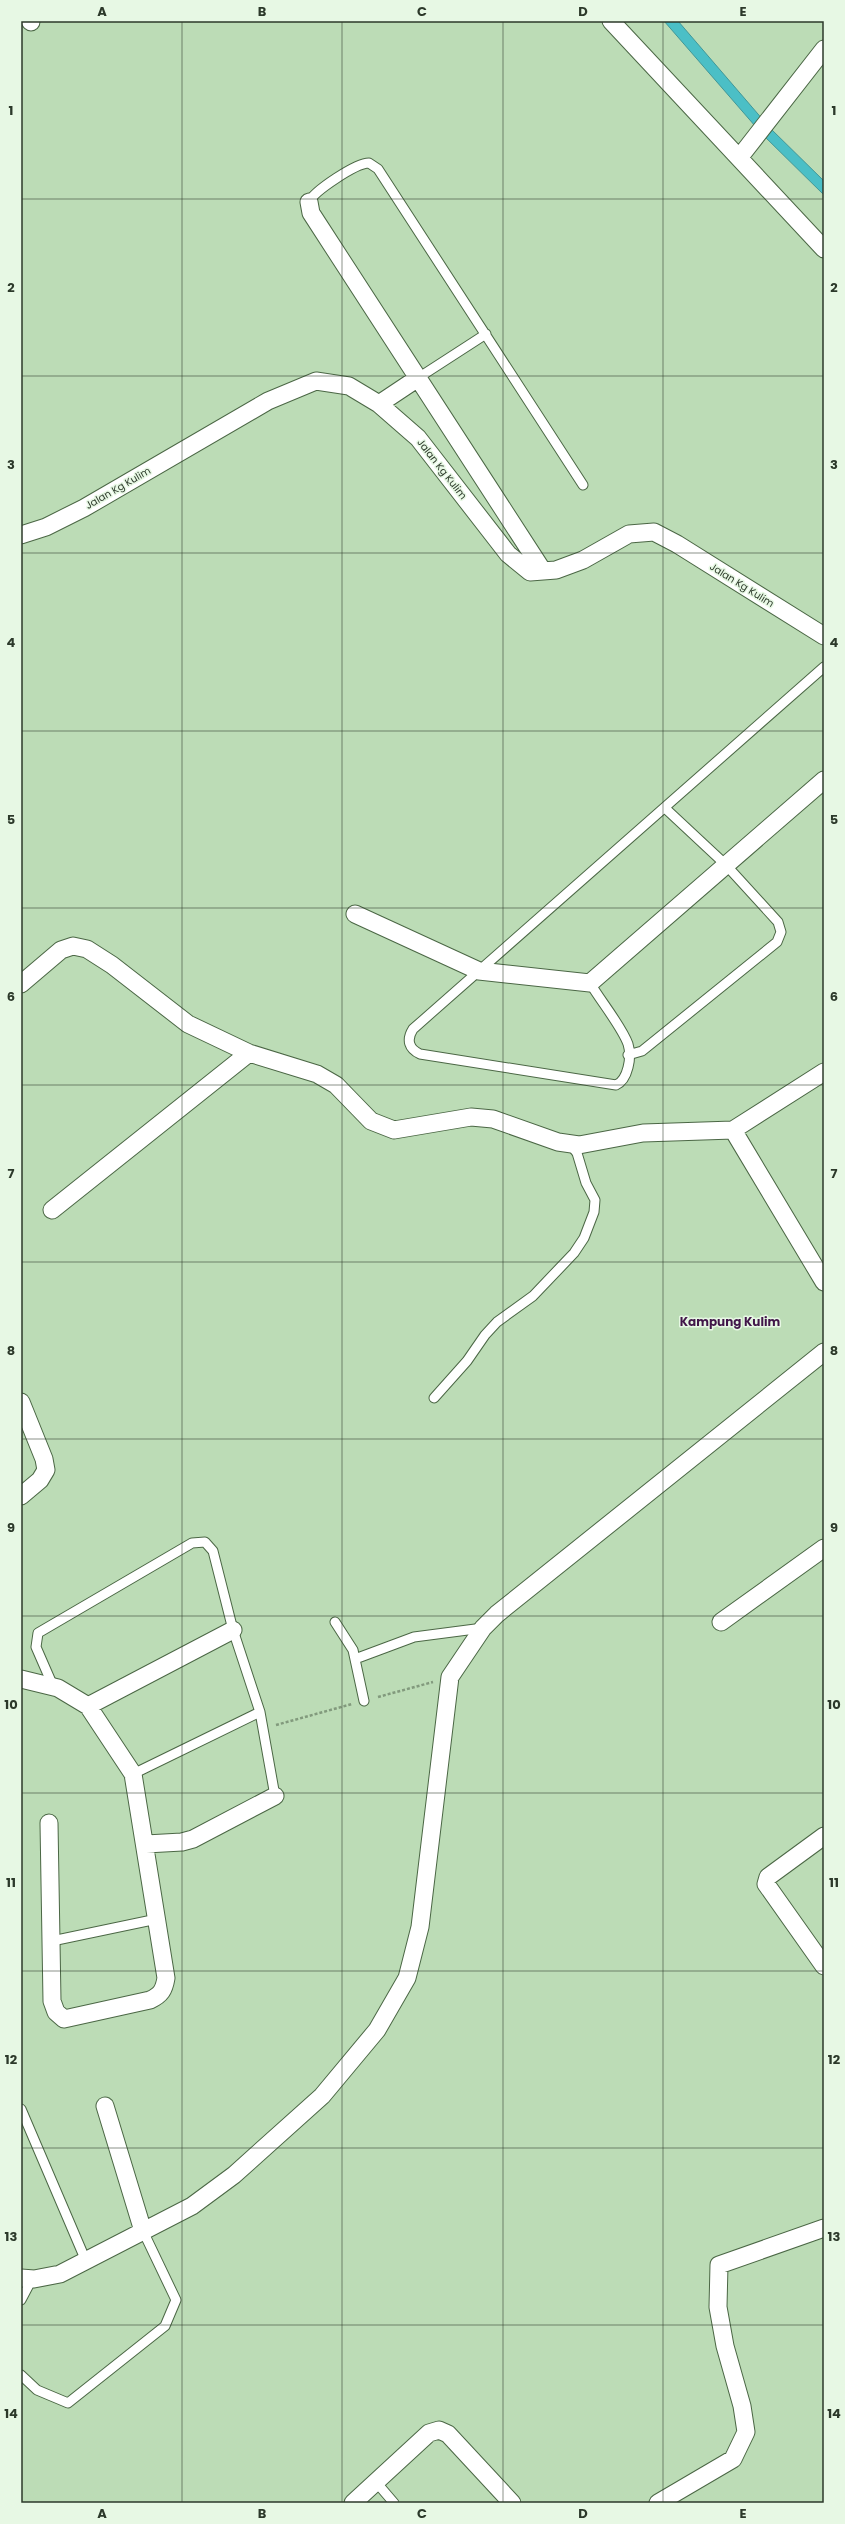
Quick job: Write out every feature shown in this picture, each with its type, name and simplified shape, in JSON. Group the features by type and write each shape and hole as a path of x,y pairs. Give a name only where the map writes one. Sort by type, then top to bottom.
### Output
{"street":[{"path":"611,21 824,249"},
{"path":"739,158 824,50"},
{"path":"309,202 311,213 543,571"},
{"path":"379,404 418,378"},
{"name":"Jalan Kg Kulim","path":"21,534 46,527 84,508 268,401 316,381 349,386 379,404 418,438 508,554 530,572 556,570 583,560 629,534 654,532 678,544 824,636"},
{"path":"354,914 479,971 590,983 824,780"},
{"path":"21,984 61,950 73,946 87,949 112,965 188,1024 249,1053 317,1074 336,1085 370,1121 394,1130 471,1117 493,1119 558,1142 579,1145 643,1132 732,1130 824,1072"},
{"path":"52,1210 249,1053"},
{"path":"732,1130 824,1282"},
{"path":"27,2278 60,2274 192,2206 234,2175 322,2096 377,2030 407,1978 420,1927 450,1677 483,1628 497,1614 824,1352"},
{"path":"21,1496 40,1480 46,1470 22,1406"},
{"path":"721,1622 824,1548"},
{"path":"88,1706 233,1630"},
{"path":"21,1679 53,1686 88,1706 133,1774 146,1844 166,1978 165,1988 159,1996 64,2019 56,2012 52,2001 49,1823"},
{"path":"146,1844 182,1842 193,1839 275,1796"},
{"path":"824,1836 768,1877 766,1884 824,1966"},
{"path":"105,2106 143,2231"},
{"path":"658,2503 733,2459 746,2432 742,2406 725,2346 718,2307 719,2265 824,2228"},
{"path":"353,2503 429,2433 439,2430 448,2434 512,2503"}],"lane":[{"path":"309,202 315,194 358,165 369,163 374,165 583,484"},
{"path":"418,378 486,334"},
{"path":"590,983 628,1043 625,1079 616,1085 420,1054 413,1050 409,1044 409,1036 413,1029 666,809 824,667"},
{"path":"628,1055 642,1051 780,938 780,927 778,922 726,865 666,809"},
{"path":"434,1398 467,1361 485,1335 497,1322 533,1296 574,1253 584,1238 594,1212 595,1200 586,1183 577,1153 569,1143"},
{"path":"53,1686 36,1647 38,1632 198,1541 210,1545 213,1551 233,1630 260,1712 275,1796"},
{"path":"335,1622 353,1650 364,1701"},
{"path":"355,1659 414,1637 483,1628"},
{"path":"133,1774 260,1712"},
{"path":"52,1941 157,1919"},
{"path":"21,2109 86,2261"},
{"path":"21,2375 37,2390 68,2403 165,2326 176,2300 143,2231"},
{"path":"21,2300 27,2278"},
{"path":"376,2482 394,2503"}],"water":[{"path":"664,21 678,21 770,128 824,181 824,195 762,134"}],"district":[{"name":"Kampung Kulim","path":"730,1321"}]}
